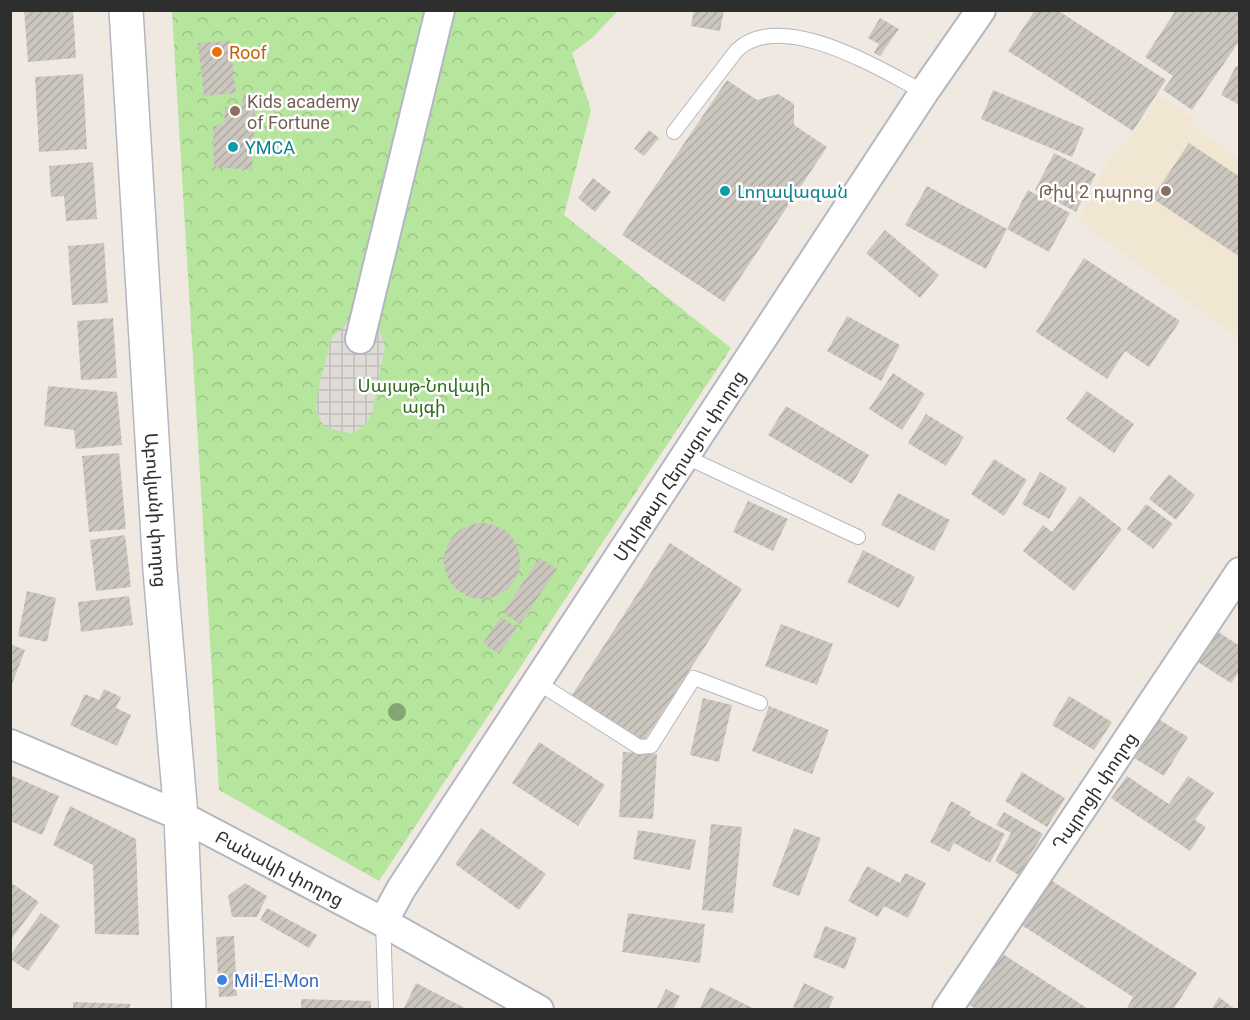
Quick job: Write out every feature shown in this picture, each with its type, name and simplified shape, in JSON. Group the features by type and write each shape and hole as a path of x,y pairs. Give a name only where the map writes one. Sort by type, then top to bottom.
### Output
{"street":[{"name":"Աբովյանի փողոց","path":"126,10 160,570 182,816 189,1010"},
{"path":"360,339 440,10"},
{"name":"Մխիթար Հերացու փողոց","path":"383,922 401,890 684,456 924,92 981,10"},
{"name":"Դպրոցի փողոց","path":"947,1010 1239,572"},
{"name":"Բանակի փողոց","path":"10,744 182,816 383,922 539,1010"}],"lane":[{"path":"674,132 737,50 747,40 765,37 817,41 854,56 924,92"},
{"path":"684,456 858,537"},
{"path":"537,682 639,747 651,746 694,678 760,703"},
{"path":"383,922 386,1010"}],"shaded area":[{"name":"Թիվ 2 դպրոց","path":"1160,96 1194,119 1191,126 1239,158 1239,338 1078,220 1108,161 1134,134"},
{"path":"349,322 378,328 385,346 372,413 367,422 353,434 324,427 316,410 318,391 330,342 335,334"}],"green space":[{"name":"Սայաթ-Նովայի այգի","path":"172,11 618,11 592,38 572,53 591,110 564,215 731,348 379,881 219,790"}],"building":[{"path":"24,10 73,10 76,58 28,62"},
{"path":"694,10 724,10 720,31 691,26"},
{"path":"1035,10 1057,10 1166,80 1133,131 1008,51"},
{"path":"1176,10 1240,10 1240,40 1192,110 1163,90 1173,76 1145,57"},
{"path":"880,18 899,29 880,56 874,53 879,44 868,38"},
{"path":"230,41 236,93 204,96 198,43"},
{"path":"1236,66 1240,67 1240,105 1221,95"},
{"path":"83,74 87,149 39,152 35,77"},
{"name":"Լողավազան","path":"727,80 757,100 778,94 794,104 794,125 827,147 724,302 622,235"},
{"path":"993,90 1084,128 1072,157 981,119"},
{"name":"YMCA","path":"244,93 256,93 252,170 214,167 213,126 224,125 225,107 241,109"},
{"path":"649,130 659,138 644,156 634,149"},
{"path":"1189,143 1240,177 1240,257 1152,198"},
{"path":"1054,153 1096,174 1076,212 1035,190"},
{"path":"93,162 97,219 66,221 64,196 51,197 49,166"},
{"path":"593,178 611,192 595,212 578,198"},
{"path":"927,186 1007,229 986,269 905,225"},
{"path":"1028,190 1070,213 1049,252 1007,229"},
{"path":"885,230 939,275 920,298 866,253"},
{"path":"104,243 108,303 72,305 68,246"},
{"path":"1084,258 1180,321 1149,367 1125,351 1107,379 1036,332"},
{"path":"847,316 900,345 881,381 827,351"},
{"path":"113,318 117,378 81,380 77,321"},
{"path":"893,373 925,394 902,430 869,409"},
{"path":"48,386 117,392 122,445 76,449 74,430 44,426"},
{"path":"1087,391 1134,424 1114,453 1066,419"},
{"path":"786,406 869,455 852,484 768,435"},
{"path":"926,414 964,437 946,466 908,443"},
{"path":"119,453 126,529 89,532 82,456"},
{"path":"994,459 1027,480 1004,516 971,494"},
{"path":"1040,472 1067,488 1049,519 1022,504"},
{"path":"1169,474 1195,495 1176,520 1149,499"},
{"path":"898,493 950,520 934,551 881,525"},
{"path":"1080,496 1122,529 1074,591 1023,551 1043,525 1052,532"},
{"path":"748,501 788,519 773,551 733,532"},
{"path":"1146,504 1173,524 1153,549 1127,529"},
{"path":"482,523 496,526 509,534 517,547 520,561 517,575 509,588 496,596 482,599 468,596 455,588 447,575 444,561 447,547 455,534 468,526"},
{"path":"125,535 131,587 96,591 90,540"},
{"path":"670,543 742,589 644,741 572,695"},
{"path":"863,550 915,577 899,608 847,582"},
{"path":"539,558 557,569 520,624 503,613"},
{"path":"27,591 56,598 47,642 18,636"},
{"path":"129,596 133,625 81,632 78,602"},
{"path":"501,617 517,628 499,654 483,643"},
{"path":"781,624 833,644 817,685 765,666"},
{"path":"1212,628 1240,646 1240,671 1231,683 1193,659"},
{"path":"10,644 25,650 11,687 10,687"},
{"path":"104,689 121,697 116,708 131,715 117,746 70,725 85,694 99,700"},
{"path":"1069,696 1112,722 1094,750 1052,725"},
{"path":"703,698 732,705 719,762 690,755"},
{"path":"769,706 829,730 812,774 752,751"},
{"path":"1158,719 1188,737 1164,776 1134,758"},
{"path":"539,742 605,785 578,826 512,783"},
{"path":"623,752 657,754 653,819 619,817"},
{"path":"1022,772 1065,798 1047,827 1005,801"},
{"path":"10,775 59,796 42,835 10,821"},
{"path":"1127,776 1169,804 1188,776 1214,793 1195,820 1206,827 1190,851 1111,798"},
{"path":"951,801 971,812 969,815 1005,834 990,863 954,843 949,852 930,842"},
{"path":"70,806 136,839 139,935 95,934 93,865 53,845"},
{"path":"1004,812 1043,834 1019,875 995,861 1011,833 996,825"},
{"path":"711,824 742,827 733,913 702,910"},
{"path":"481,828 546,874 519,910 455,864"},
{"path":"794,828 821,838 799,896 772,886"},
{"path":"638,830 696,840 690,870 633,859"},
{"path":"867,866 900,883 905,873 926,883 908,918 884,906 878,917 848,901"},
{"path":"1049,879 1197,973 1173,1010 1126,1010 1133,997 1020,924"},
{"path":"10,882 39,902 10,941"},
{"path":"245,883 267,896 257,917 232,917 228,896"},
{"path":"267,908 317,935 309,948 260,920"},
{"path":"41,913 60,926 28,971 10,959 10,956"},
{"path":"628,913 705,924 700,963 622,952"},
{"path":"825,926 857,938 845,969 813,957"},
{"path":"234,936 237,996 219,997 216,937"},
{"path":"995,949 1090,1010 977,1010 962,1000"},
{"path":"416,983 469,1010 403,1010"},
{"path":"804,983 834,997 828,1010 800,1010 793,1007"},
{"path":"710,987 757,1010 699,1010"},
{"path":"666,989 680,996 673,1010 656,1010"},
{"path":"1219,997 1236,1010 1211,1010"},
{"path":"301,999 371,1001 371,1010 301,1010"},
{"path":"73,1002 130,1004 130,1010 73,1010"}],"place":[{"name":"Roof","path":"217,52"},
{"name":"Kids academy of Fortune","path":"235,111"},
{"name":"YMCA","path":"233,147"},
{"name":"Լողավազան","path":"725,191"},
{"name":"Թիվ 2 դպրոց","path":"1166,191"},
{"name":"Mil-El-Mon","path":"222,980"}]}
